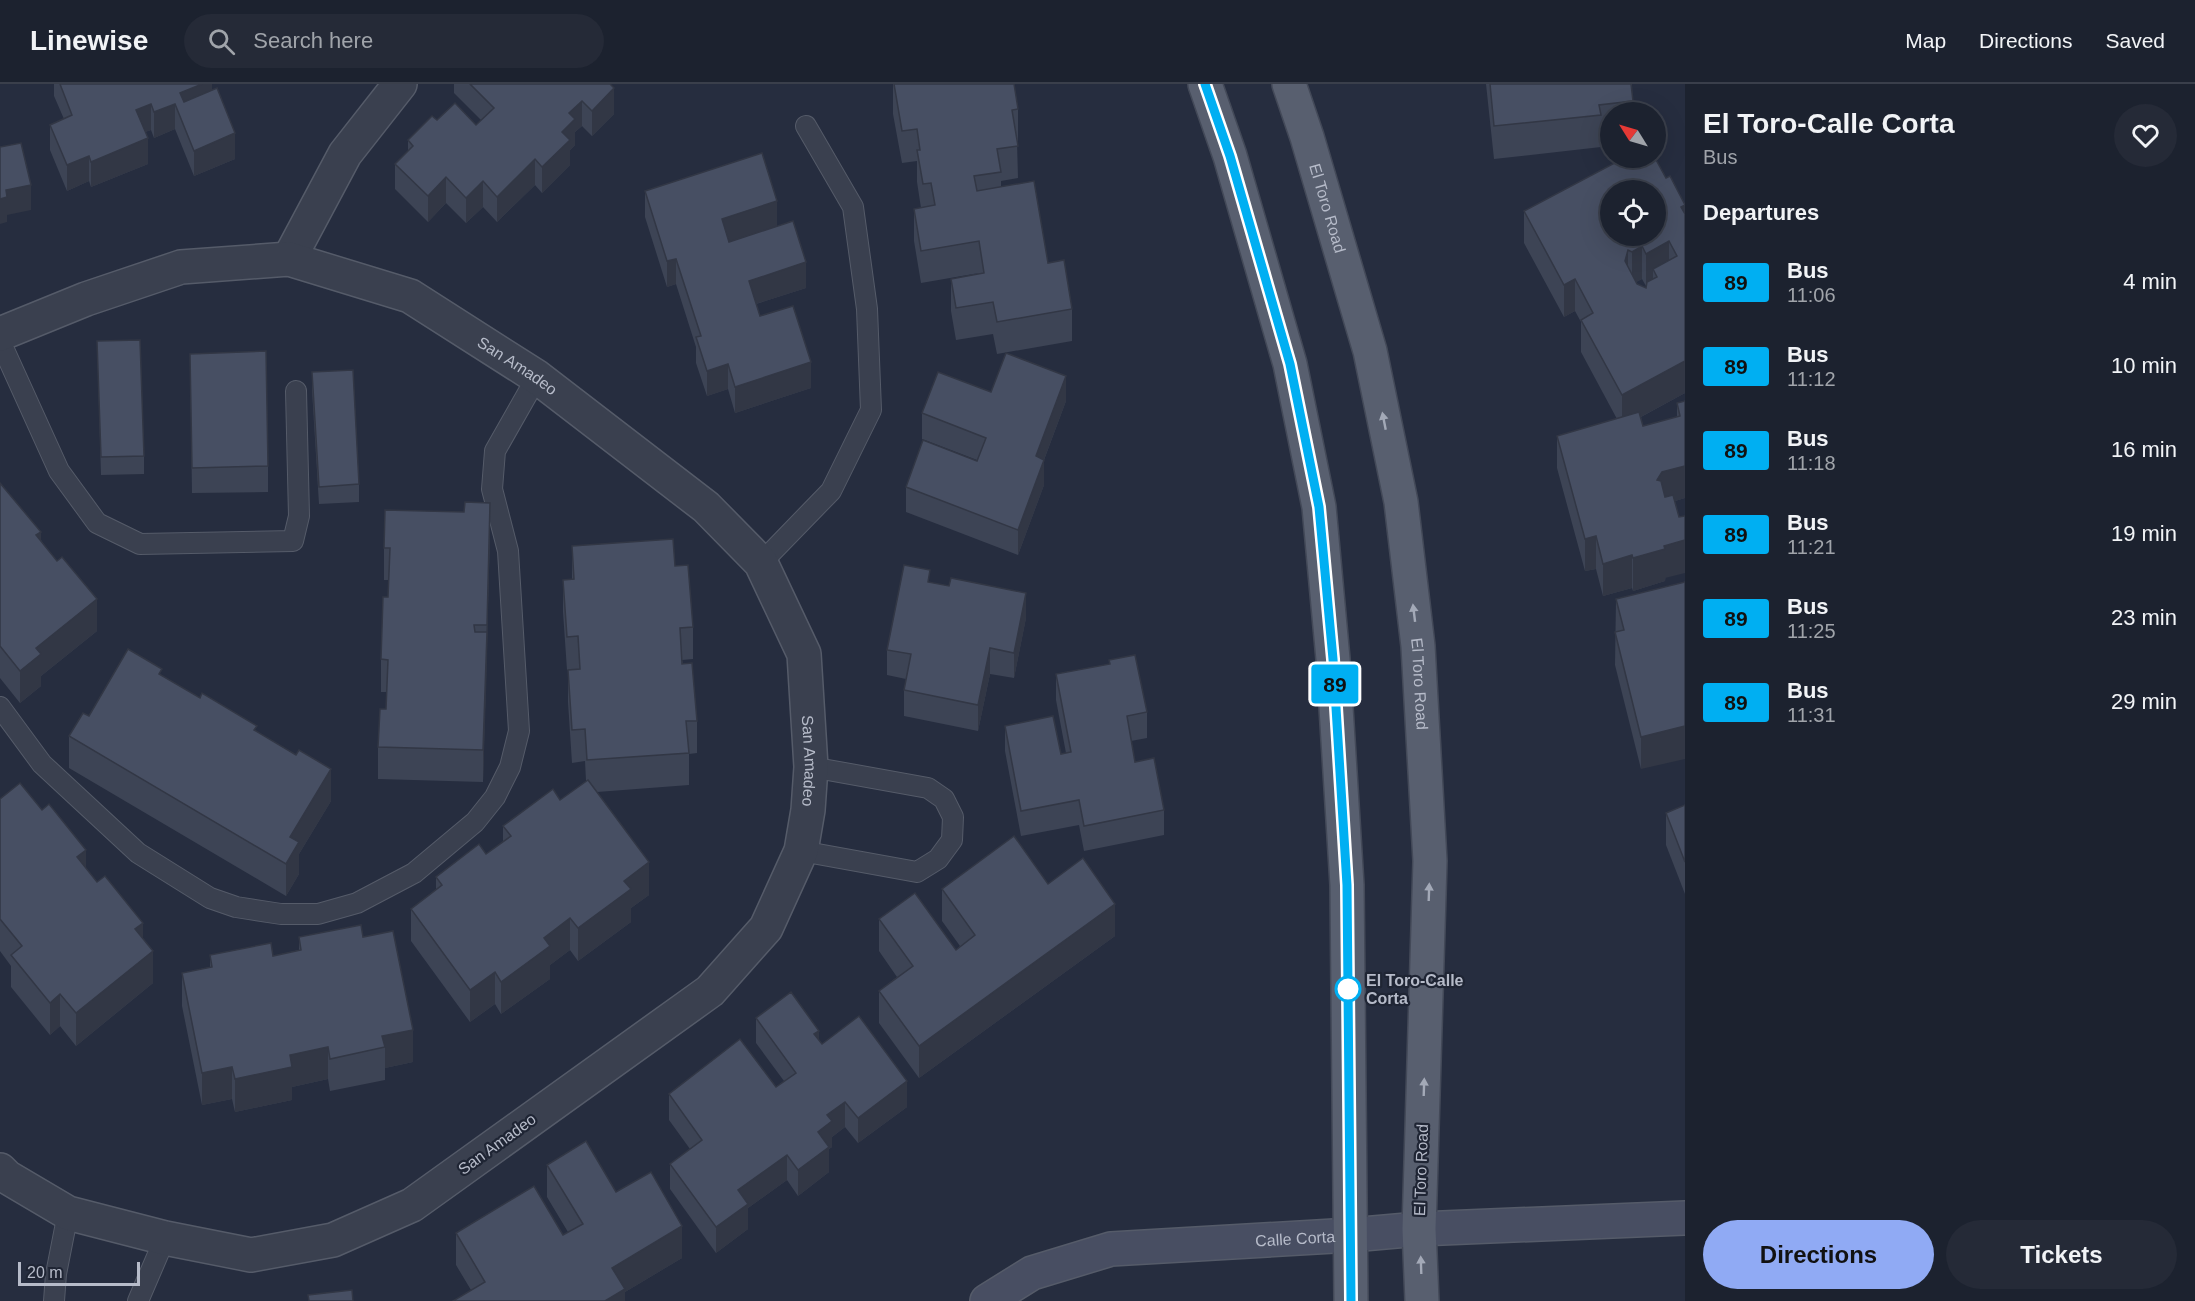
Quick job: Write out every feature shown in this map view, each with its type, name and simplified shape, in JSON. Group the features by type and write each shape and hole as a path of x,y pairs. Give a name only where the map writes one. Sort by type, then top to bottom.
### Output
{"main road":[{"path":"1205,84 1230,156 1290,364 1319,507 1333,659 1347,885 1351,1301"},
{"name":"El Toro Road","path":"1289,84 1307,137 1370,351 1401,502 1418,646 1430,861 1419,1229 1422,1301"}],"street":[{"path":"289,259 345,154 400,84"},
{"name":"San Amadeo","path":"0,334 86,299 181,267 289,259 410,296 537,377 706,507 761,563 804,654 811,767 808,810 801,851 766,928 710,991 412,1205 333,1240 251,1255 165,1238 68,1213 7,1177 0,1170"},
{"name":"Calle Corta","path":"987,1301 1032,1273 1111,1249 1419,1229 1685,1218"}],"lane":[{"path":"761,563 831,491 871,410 867,309 853,207 806,126"},
{"path":"0,341 59,471 97,523 140,544 293,542 299,516 296,391"},
{"path":"0,707 42,764 138,853 210,898 236,907 281,914 318,914 357,903 414,873 475,822 495,797 510,767 519,730 509,562 492,489 495,452 537,377"},
{"path":"801,851 917,872 938,859 952,840 953,817 944,798 928,788 811,767"},
{"path":"54,1301 56,1274 68,1213"},
{"path":"138,1301 165,1238"}],"building":[{"path":"60,84 202,84 180,93 184,102 217,88 235,133 194,151 175,104 154,112 151,104 136,110 148,138 91,162 89,156 67,165 50,125 72,115"},
{"path":"470,84 610,84 614,88 592,111 582,101 569,113 575,119 562,132 570,140 542,167 535,159 497,197 483,181 466,198 446,177 428,196 395,164 413,146 408,140 432,116 437,120 455,103 476,125 494,108"},
{"path":"894,84 1014,84 1018,109 1012,110 1018,146 997,149 1001,172 974,176 977,191 1034,181 1048,263 1064,260 1072,309 997,322 993,302 956,308 951,279 984,273 979,241 921,251 914,209 935,205 931,183 923,184 917,150 920,150 917,129 902,131"},
{"path":"1490,84 1631,84 1633,101 1600,102 1600,115 1494,126"},
{"path":"21,143 31,185 6,190 7,197 0,199 0,147"},
{"path":"762,153 777,201 722,219 729,242 793,221 806,262 749,281 760,316 793,306 811,362 735,387 728,364 707,371 696,337 701,336 676,259 667,261 645,191"},
{"path":"1605,168 1660,168 1666,178 1670,176 1685,205 1681,207 1685,214 1685,361 1622,395 1581,320 1593,313 1575,279 1564,285 1524,211"},
{"path":"1642,246 1660,246 1646,254"},
{"path":"140,340 144,456 101,457 97,341"},
{"path":"266,351 268,466 192,468 190,354"},
{"path":"1006,353 1066,376 1036,456 1044,460 1018,530 906,487 923,440 977,461 986,438 922,413 938,372 991,392"},
{"path":"353,370 359,484 319,487 312,372"},
{"path":"1685,401 1685,466 1662,472 1657,480 1661,481 1665,497 1673,495 1679,517 1685,516 1685,540 1664,546 1665,549 1633,558 1632,555 1603,564 1596,536 1585,539 1557,436 1639,412 1643,426 1680,416 1677,403"},
{"path":"0,483 41,532 36,535 57,561 62,557 97,599 36,648 41,654 20,671 0,646"},
{"path":"465,502 490,503 487,625 474,625 475,632 487,632 483,750 378,747 380,709 386,709 388,660 381,659 383,597 388,597 390,548 384,548 385,510 464,512"},
{"path":"673,539 675,566 688,565 693,627 680,628 682,664 692,663 697,721 686,721 689,753 587,760 585,729 572,730 568,670 580,669 578,636 567,637 563,580 574,579 572,546"},
{"path":"904,565 930,570 928,582 949,586 951,578 1026,593 1014,653 990,648 978,705 904,690 911,654 887,650"},
{"path":"1685,582 1685,726 1641,737 1615,632 1624,630 1616,599"},
{"path":"128,649 162,669 159,674 200,698 202,693 257,726 254,730 296,755 299,750 331,769 290,837 299,842 286,864 69,736 83,713 89,716"},
{"path":"1135,655 1147,712 1127,716 1135,762 1154,758 1164,810 1084,826 1079,800 1021,811 1005,726 1053,716 1061,754 1071,752 1056,674 1110,664 1109,660"},
{"path":"588,780 649,862 624,881 631,889 578,928 570,918 544,938 550,946 501,982 495,972 470,990 411,909 442,885 436,877 479,844 486,854 511,836 503,826 553,789 560,800"},
{"path":"20,783 42,810 49,804 86,850 77,857 97,882 105,876 143,923 135,929 153,951 76,1013 60,994 50,1003 11,955 22,946 0,919 0,799"},
{"path":"1685,805 1685,862 1666,813"},
{"path":"1014,836 1048,884 1083,858 1115,904 919,1046 879,991 913,966 879,919 915,893 956,950 975,935 942,889"},
{"path":"361,925 363,937 393,931 413,1030 382,1036 385,1047 330,1059 328,1047 290,1055 292,1067 235,1079 232,1067 202,1073 182,973 212,967 210,955 271,943 273,956 301,950 299,937"},
{"path":"791,992 819,1031 814,1034 822,1044 859,1016 907,1081 858,1118 845,1102 827,1115 832,1121 818,1132 829,1147 798,1170 787,1155 738,1190 748,1204 716,1227 670,1164 702,1140 669,1094 740,1039 776,1087 796,1073 756,1018"},
{"path":"586,1141 616,1192 651,1172 682,1226 612,1268 625,1289 605,1301 453,1301 485,1282 456,1233 534,1186 563,1235 583,1224 547,1165"},
{"path":"352,1290 353,1301 309,1301 308,1295"}],"bus line":[{"name":"89","path":"1205,84 1230,156 1290,364 1319,507 1333,659 1347,885 1351,1301"}],"place":[{"name":"El Toro-Calle Corta","path":"1348,989"}]}
